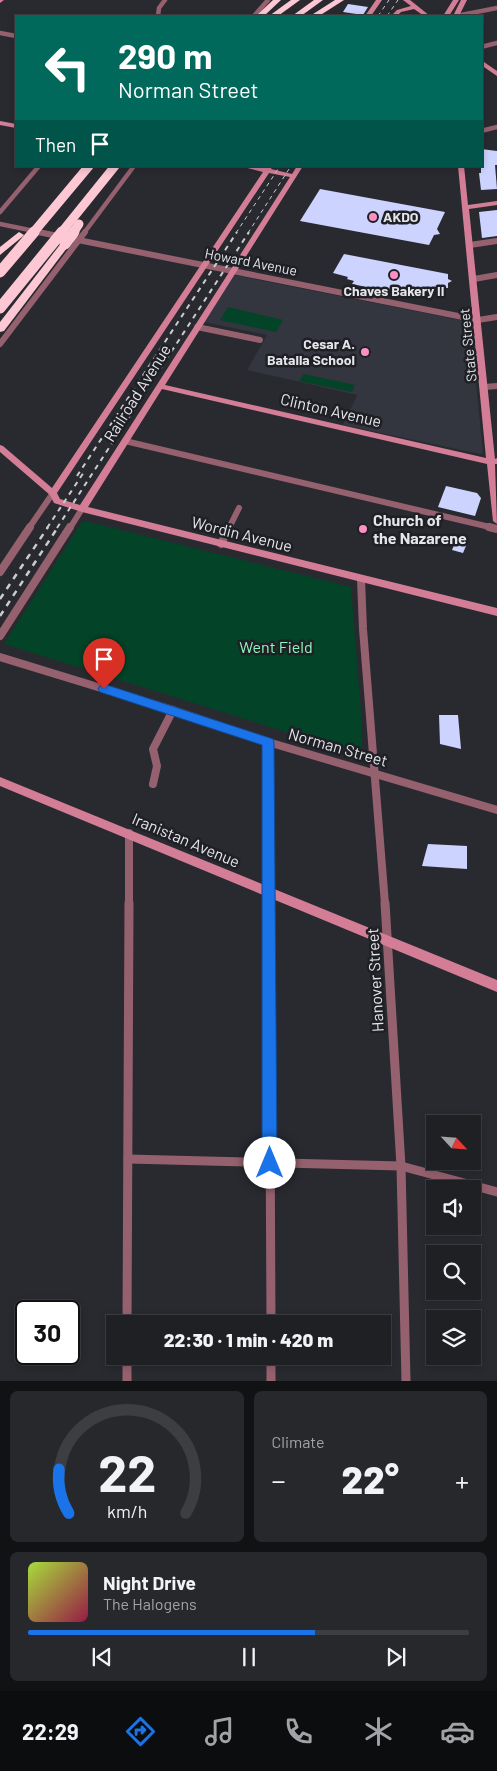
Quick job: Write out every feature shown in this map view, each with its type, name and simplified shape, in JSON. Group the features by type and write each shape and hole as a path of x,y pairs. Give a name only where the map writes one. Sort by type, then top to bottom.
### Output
{"highway":[{"path":"261,15 277,0"},
{"path":"274,15 296,0"},
{"path":"297,15 319,0"},
{"path":"316,15 340,0"},
{"path":"0,272 88,167"},
{"path":"0,308 114,167"},
{"path":"0,252 72,186"},
{"path":"0,329 46,271 80,222 75,215"}],"street":[{"path":"158,15 159,8 165,0"},
{"path":"255,15 268,0"},
{"path":"369,15 379,0"},
{"path":"406,0 426,15"},
{"path":"447,15 456,0"},
{"path":"456,15 464,0"},
{"path":"395,15 399,11 414,7"},
{"path":"461,15 497,8"},
{"path":"0,33 15,36"},
{"path":"483,46 497,43"},
{"path":"483,64 497,74"},
{"path":"0,122 15,126"},
{"path":"483,130 497,127"},
{"path":"0,212 38,167"},
{"path":"0,344 133,167"},
{"path":"256,167 268,168 294,176"},
{"name":"Railroad Avenue","path":"0,636 299,167"},
{"name":"State Street","path":"460,167 494,462 497,521"},
{"name":"Railroad Avenue","path":"0,572 268,168"},
{"path":"466,207 497,203"},
{"name":"Howard Avenue","path":"0,224 478,320 497,317"},
{"path":"470,245 497,241"},
{"path":"474,279 497,276"},
{"path":"197,327 260,340"},
{"name":"Clinton Avenue","path":"159,386 494,462"},
{"path":"484,388 497,386"},
{"path":"125,442 497,529"},
{"name":"Wordin Avenue","path":"0,448 52,493 57,501 82,509 497,612"},
{"path":"221,544 239,508"},
{"name":"Hanover Street","path":"361,579 363,629 388,941 401,1166 406,1381"},
{"name":"Norman Street","path":"0,657 173,710 268,742 497,810"},
{"path":"153,784 158,772 153,749 173,710"},
{"path":"268,742 271,1315"},
{"name":"Iranistan Avenue","path":"0,781 497,986"},
{"path":"127,1315 129,833"},
{"path":"128,1160 401,1166 497,1192"},
{"path":"127,1365 127,1381"},
{"path":"271,1365 271,1381"}],"shaded area":[{"name":"Cesar A. Batalla School","path":"234,275 470,322 483,453 480,454 343,425 357,395 247,370 267,335 204,322"}],"green space":[{"path":"228,307 283,320 276,332 220,320"},
{"path":"304,374 355,385 352,392 299,381"},
{"name":"Went Field","path":"85,521 351,587 361,713 362,754 360,755 4,644 81,523"}],"building":[{"path":"348,4 368,7 363,15 343,12"},
{"path":"483,149 497,151 497,165 495,165 497,189 481,190 479,173 481,173"},
{"name":"AKDO","path":"320,189 445,212 437,229 440,234 434,235 429,245 300,221"},
{"path":"497,210 497,236 482,238 479,212"},
{"name":"Chaves Bakery II","path":"344,254 448,274 448,279 452,281 448,283 448,288 432,287 426,293 416,291 414,297 352,284 354,281 347,279 348,277 333,273"},
{"path":"446,486 477,493 481,498 475,516 438,507"},
{"path":"457,538 468,541 463,553 452,550"},
{"path":"439,715 458,715 461,749 440,744"},
{"path":"428,844 467,846 467,869 422,866"}],"railway":[{"path":"379,15 389,0"},
{"path":"388,15 398,0"},
{"path":"236,233 279,167"},
{"path":"248,233 290,167"},
{"path":"77,476 237,232"},
{"path":"57,528 249,232"},
{"path":"47,528 84,472"},
{"path":"0,599 48,527"},
{"path":"0,616 58,527"}],"place":[{"name":"AKDO","path":"373,217"},
{"name":"Chaves Bakery II","path":"394,275"},
{"name":"Cesar A. Batalla School","path":"365,352"},
{"name":"Church of the Nazarene","path":"363,529"}],"route":[{"path":"104,689 268,742 270,1163"}]}
